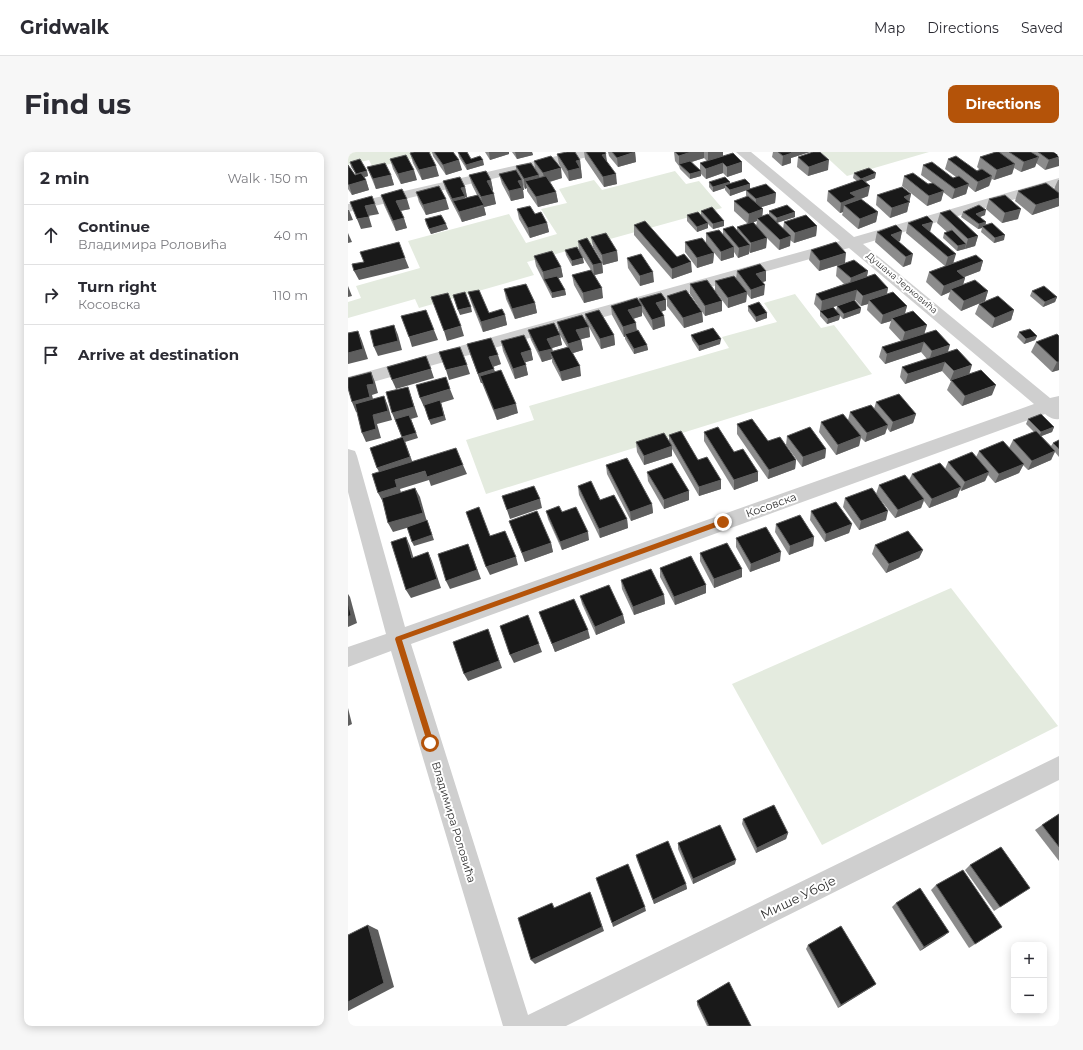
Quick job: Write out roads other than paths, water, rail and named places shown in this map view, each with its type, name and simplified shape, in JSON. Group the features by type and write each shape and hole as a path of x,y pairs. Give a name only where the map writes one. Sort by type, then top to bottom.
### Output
{"street":[{"path":"348,208 592,152"},
{"name":"Душана Јерковића","path":"743,152 1055,408"},
{"path":"348,383 853,242 1059,182"},
{"name":"Косовска","path":"348,657 1055,408"},
{"name":"Владимира Роловића","path":"348,456 387,602 516,1026"},
{"name":"Мише Убоје","path":"536,1026 1059,768"}]}
